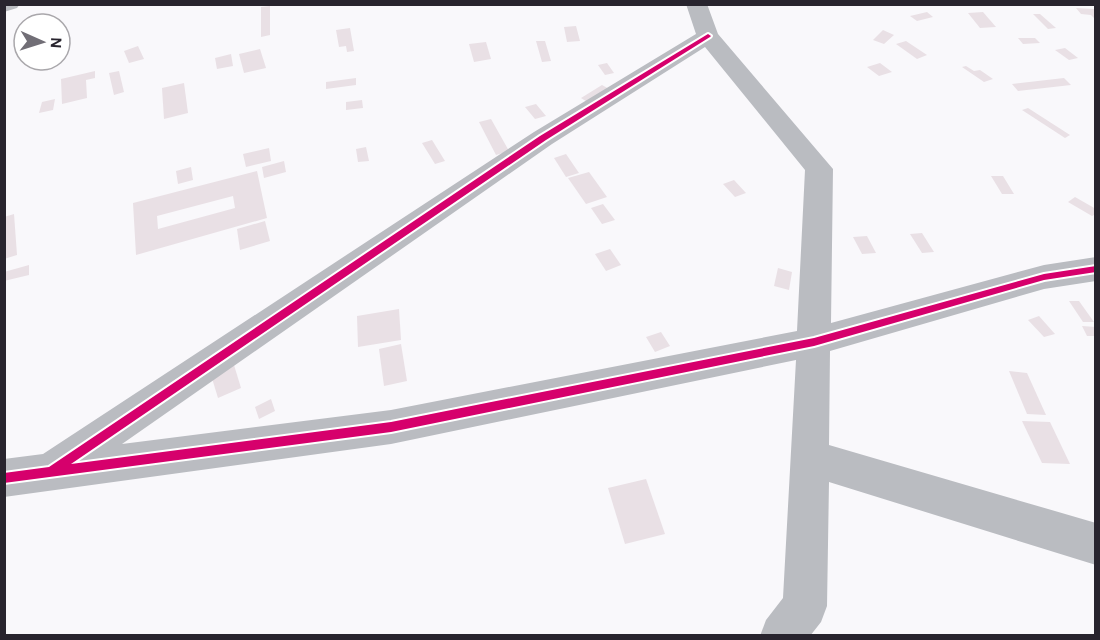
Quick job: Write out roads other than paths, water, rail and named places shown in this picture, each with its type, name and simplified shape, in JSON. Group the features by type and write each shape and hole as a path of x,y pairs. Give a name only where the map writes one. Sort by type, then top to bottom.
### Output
{"street":[{"path":"4,6 10,4"},
{"path":"696,4 708,36 819,170 805,606 782,636"},
{"path":"50,472 543,138 708,36"},
{"path":"4,478 391,427 814,342 1044,277 1095,269"},
{"path":"810,458 1095,544"}]}
